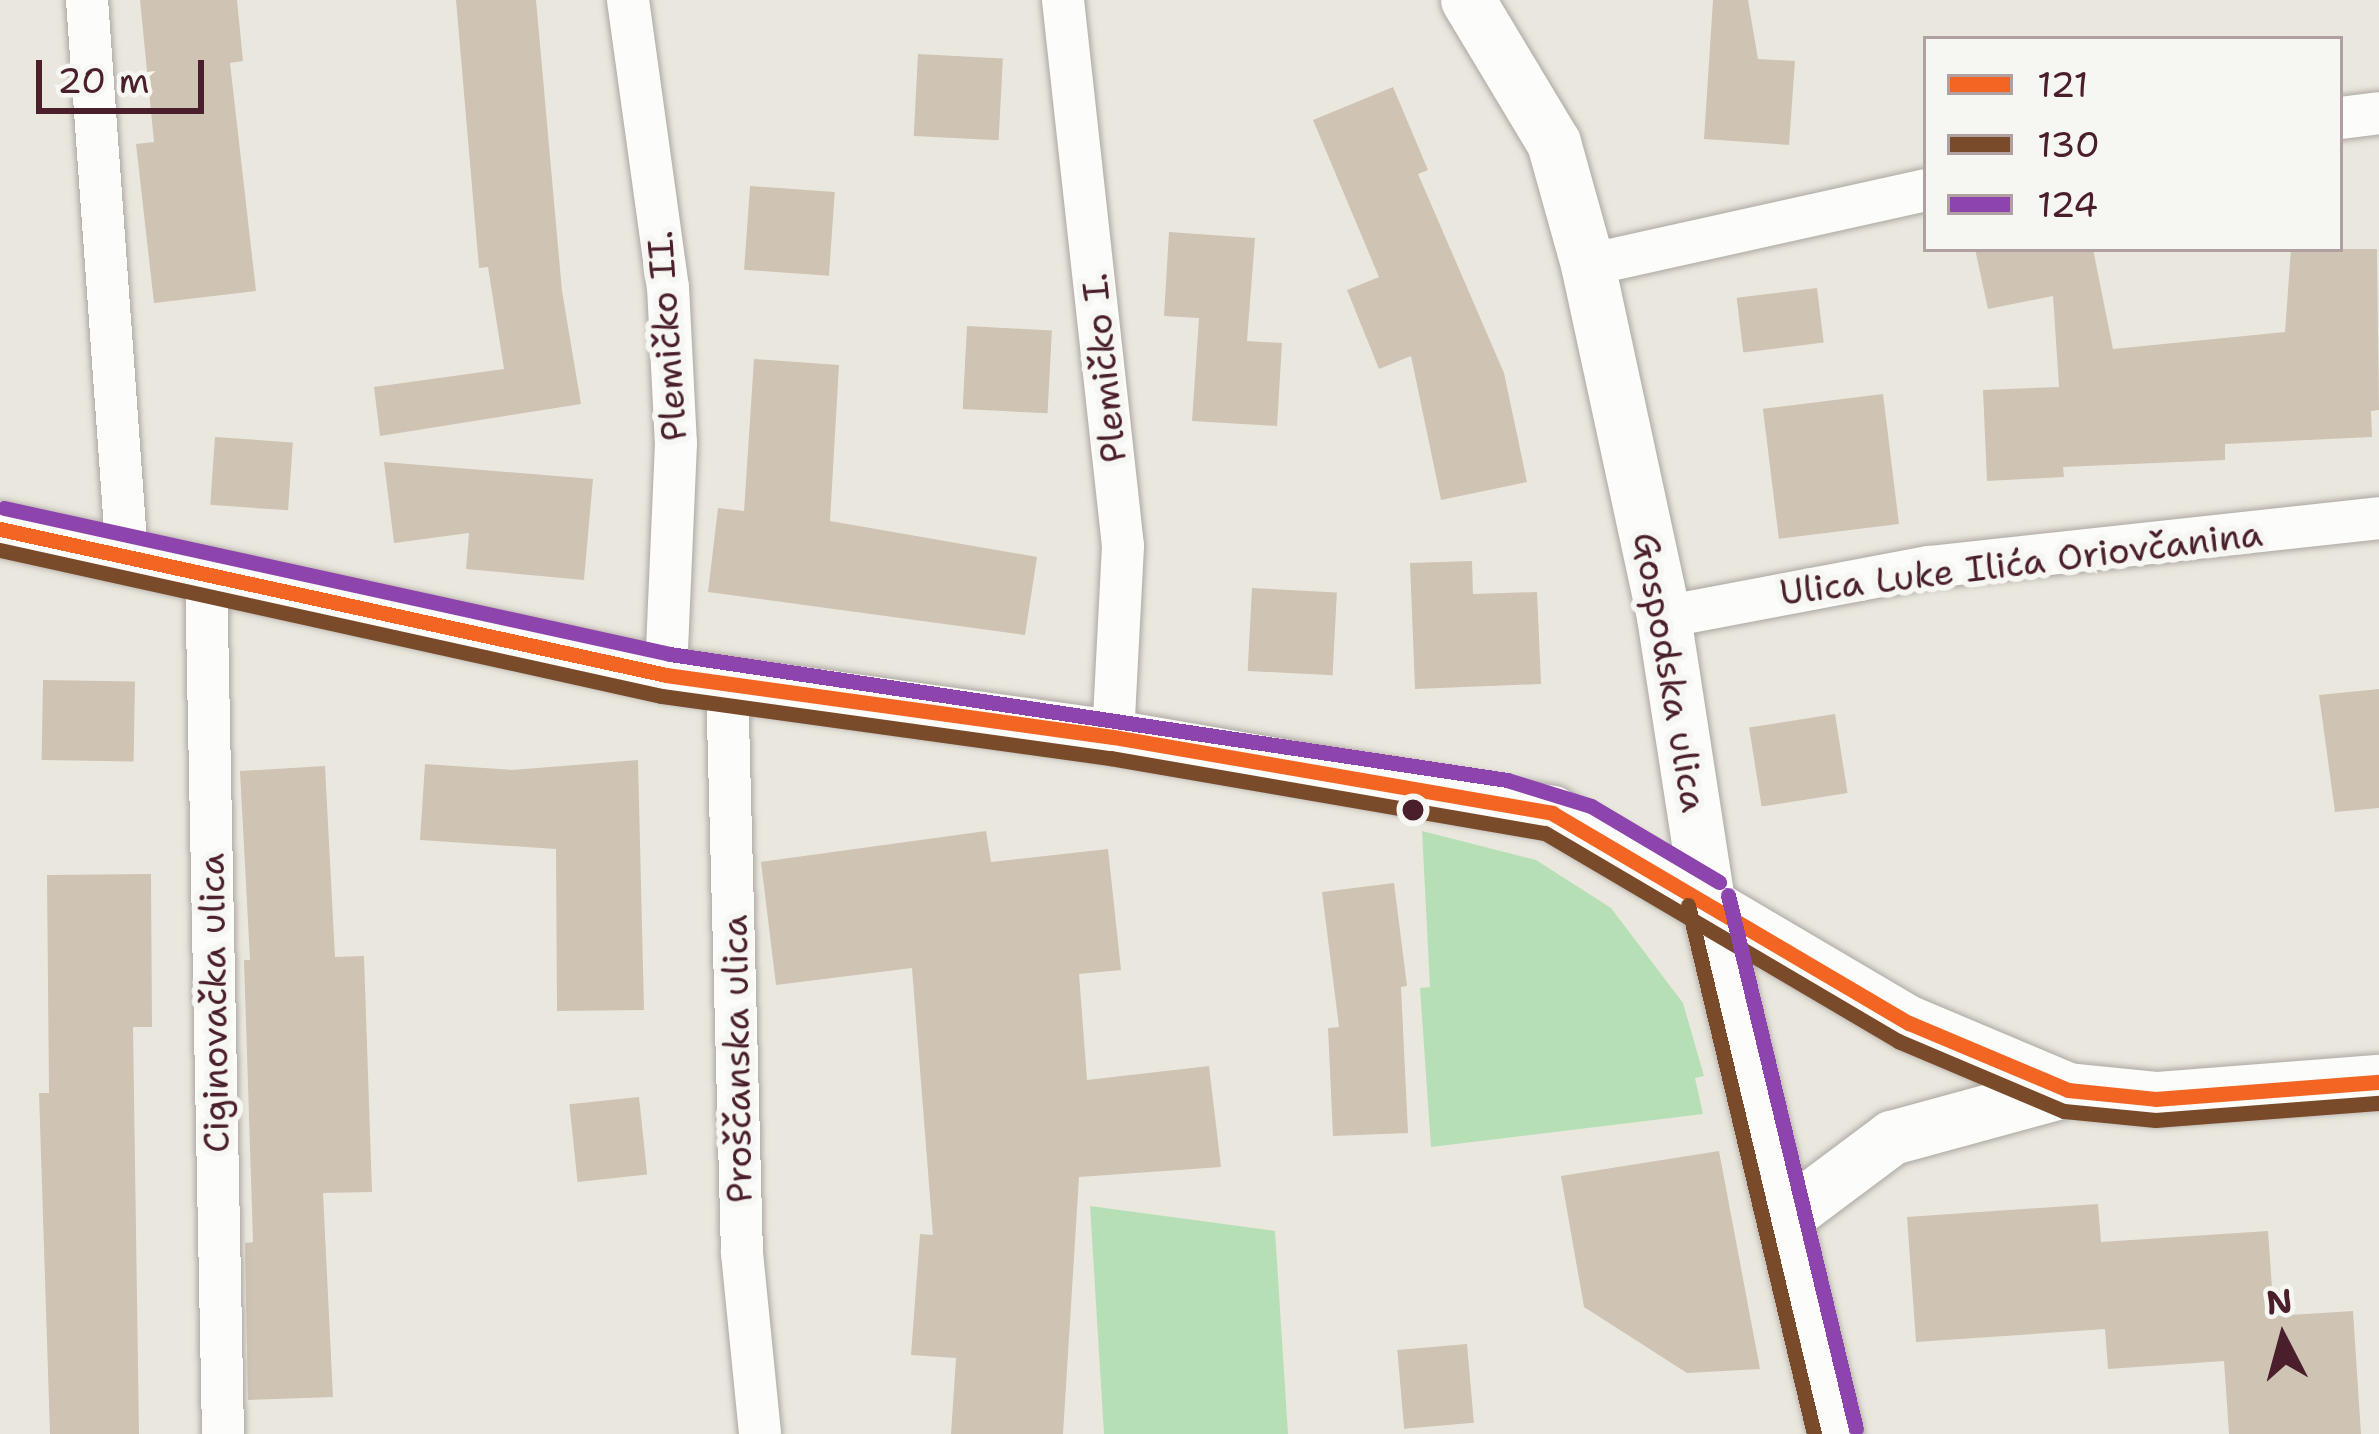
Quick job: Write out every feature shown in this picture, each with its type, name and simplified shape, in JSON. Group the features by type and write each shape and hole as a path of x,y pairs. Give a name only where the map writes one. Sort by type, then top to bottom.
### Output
{"street":[{"path":"87,0 127,557"},
{"name":"Plemičko II.","path":"628,0 668,287 676,442 666,675"},
{"name":"Plemičko I.","path":"1063,0 1123,546 1114,736"},
{"name":"Gospodska ulica","path":"1468,0 1555,142 1588,265 1664,617 1708,901 1836,1434"},
{"path":"2343,118 2379,112"},
{"path":"1588,265 1923,191"},
{"name":"Ulica Luke Ilića Oriovčanina","path":"1664,617 1929,567 2379,518"},
{"path":"0,529 666,675 1114,736 1552,813 1909,1023 2068,1090 2156,1099 2379,1082"},
{"name":"Ciginovačka ulica","path":"206,572 223,1434"},
{"name":"Proščanska ulica","path":"727,682 742,1252 760,1434"},
{"path":"1785,1218 1892,1138 2068,1090"}],"green space":[{"path":"1422,831 1536,860 1611,908 1683,1003 1704,1076 1695,1078 1703,1114 1431,1147 1420,988 1430,987"},
{"path":"1090,1206 1275,1231 1288,1434 1104,1434"}],"building":[{"path":"140,0 237,0 243,61 230,63 256,291 154,303 136,144 154,142"},
{"path":"456,0 536,0 562,291 581,404 380,436 374,387 504,369 488,267 479,268"},
{"path":"1713,0 1748,0 1758,59 1795,61 1789,145 1704,139"},
{"path":"918,54 1003,58 999,140 914,136"},
{"path":"1393,87 1428,170 1418,174 1504,373 1527,482 1441,500 1411,356 1379,369 1347,290 1379,277 1313,120"},
{"path":"750,186 835,192 829,276 744,270"},
{"path":"1169,232 1255,238 1247,341 1282,343 1277,426 1192,421 1199,318 1164,316"},
{"path":"2377,249 2379,410 2371,411 2372,437 2225,444 2225,460 2063,467 2064,477 1987,481 1983,390 2059,387 2053,296 1988,309 1976,252 2094,252 2113,349 2285,332 2291,252"},
{"path":"1817,288 1824,343 1743,352 1737,298"},
{"path":"967,326 1052,330 1048,413 963,409"},
{"path":"754,359 839,365 830,521 1037,557 1025,635 708,592 718,508 744,511"},
{"path":"1883,394 1899,524 1779,539 1763,409"},
{"path":"215,437 293,442 288,510 210,505"},
{"path":"384,462 593,479 584,580 466,569 469,533 394,543"},
{"path":"1472,561 1473,594 1537,592 1541,684 1415,689 1410,563"},
{"path":"1252,588 1337,592 1333,675 1248,671"},
{"path":"43,680 135,682 134,762 42,760"},
{"path":"2379,689 2379,808 2335,812 2319,695"},
{"path":"1835,714 1848,793 1762,807 1749,728"},
{"path":"638,760 644,1010 557,1011 556,849 420,840 425,764 512,770"},
{"path":"325,766 335,957 364,956 372,1192 323,1193 333,1397 248,1400 245,1243 253,1242 244,960 250,960 240,771"},
{"path":"986,831 991,862 1108,849 1121,970 1079,974 1087,1080 1209,1066 1221,1167 1079,1177 1063,1434 951,1434 956,1358 911,1355 920,1234 933,1235 912,968 776,985 761,862"},
{"path":"151,874 152,1027 133,1027 139,1434 50,1434 39,1093 49,1093 47,875"},
{"path":"1394,883 1407,986 1401,987 1408,1133 1333,1136 1328,1028 1339,1027 1322,892"},
{"path":"639,1097 647,1175 578,1182 569,1104"},
{"path":"1719,1151 1760,1369 1687,1373 1584,1307 1561,1176"},
{"path":"2098,1204 2101,1242 2268,1231 2274,1316 2353,1311 2361,1434 2229,1434 2224,1361 2108,1369 2105,1329 1916,1342 1907,1217"},
{"path":"1467,1344 1474,1423 1404,1429 1397,1350"}],"transit line":[{"name":"124","path":"4,508 670,654 1507,780 1591,806 1719,882"},
{"name":"121","path":"0,529 666,675 1113,737 1552,813 1909,1023 2068,1090 2156,1099 2379,1082"},
{"name":"130","path":"0,550 662,696 1110,758 1545,833 1898,1041 2064,1111 2156,1120 2379,1103"},
{"name":"124","path":"1728,895 1856,1429"},
{"name":"130","path":"1688,905 1814,1434"}]}
